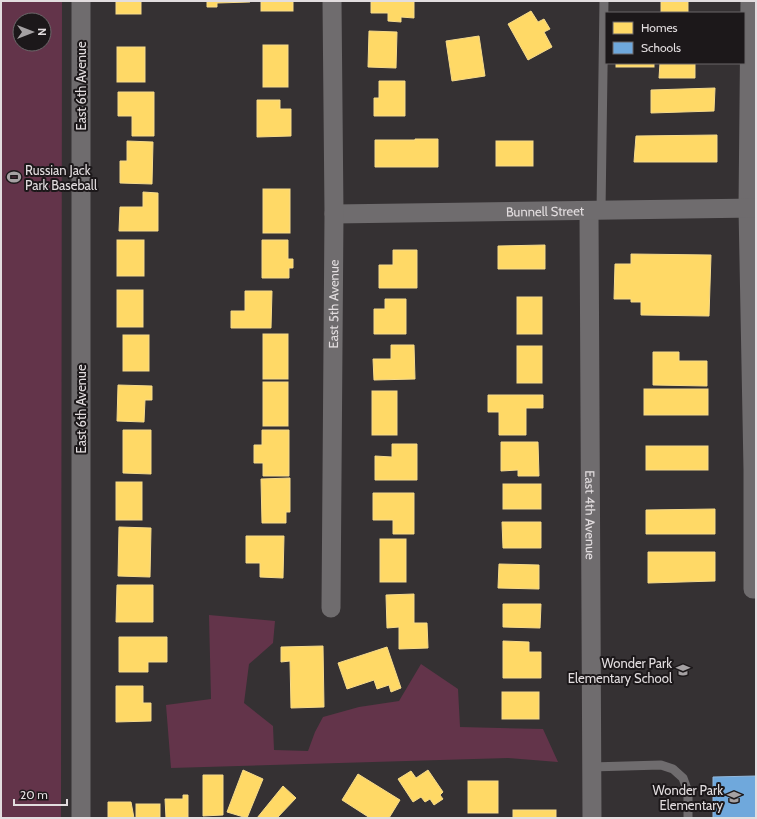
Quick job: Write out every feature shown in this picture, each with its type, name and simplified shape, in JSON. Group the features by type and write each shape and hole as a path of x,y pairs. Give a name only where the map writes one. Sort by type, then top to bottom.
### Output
{"street":[{"name":"East 6th Avenue","path":"81,1 81,818"},
{"name":"East 5th Avenue","path":"331,608 334,214 332,1"},
{"path":"750,1 755,469 754,590"},
{"name":"Bunnell Street","path":"334,214 595,212 752,208"},
{"name":"East 4th Avenue","path":"592,818 591,767 595,212"}],"lane":[{"path":"595,212 604,1"},
{"path":"591,767 661,765 673,769 683,778 688,792 688,818"}],"shaded area":[{"path":"1,1 62,1 61,818 1,818"},
{"path":"209,615 275,621 273,643 249,664 244,703 273,726 274,750 308,751 315,732 323,717 359,707 399,701 421,664 458,689 460,727 543,729 558,762 508,758 171,768 166,705 211,699"}],"building: Homes":[{"path":"116,1 141,1 141,14 116,14"},
{"path":"207,1 250,2 217,3 217,7 207,7"},
{"path":"261,1 293,1 293,11 261,11"},
{"path":"371,1 414,1 414,18 401,17 401,22 388,21 388,13 371,13"},
{"path":"661,1 688,1 688,12 661,12"},
{"path":"531,11 538,22 544,19 550,29 544,32 552,47 528,60 508,24"},
{"path":"369,31 397,32 396,68 368,67"},
{"path":"479,36 485,76 452,81 446,41"},
{"path":"263,45 288,45 288,87 263,87"},
{"path":"117,47 145,47 145,82 117,82"},
{"path":"616,64 654,64 654,67 616,67"},
{"path":"660,64 695,64 695,78 659,78"},
{"path":"379,81 405,81 405,116 374,116 374,98 379,98"},
{"path":"715,88 714,111 651,113 651,90"},
{"path":"118,92 154,92 154,136 132,136 132,116 118,116"},
{"path":"257,100 280,100 280,109 291,109 291,136 257,137"},
{"path":"717,135 717,162 634,162 636,136"},
{"path":"438,139 438,167 375,167 375,140"},
{"path":"127,141 153,142 152,184 120,183 120,161 127,161"},
{"path":"496,141 533,141 533,166 496,166"},
{"path":"263,189 290,189 290,233 263,233"},
{"path":"143,192 158,193 158,231 119,231 120,207 143,207"},
{"path":"117,240 144,240 144,276 117,276"},
{"path":"262,240 288,240 288,259 293,259 293,268 289,268 289,278 262,278"},
{"path":"545,245 545,269 498,269 498,246"},
{"path":"393,250 417,250 417,288 379,288 379,265 393,265"},
{"path":"631,254 711,255 709,316 641,315 641,302 631,302 631,299 614,299 615,264 631,264"},
{"path":"117,290 143,290 143,327 117,327"},
{"path":"245,291 272,291 271,328 231,328 231,311 245,311"},
{"path":"517,297 542,297 542,334 517,334"},
{"path":"385,299 406,299 406,334 374,334 374,309 385,309"},
{"path":"263,334 288,334 288,379 263,379"},
{"path":"123,335 149,335 149,371 123,371"},
{"path":"391,345 414,345 415,379 374,380 373,359 391,359"},
{"path":"517,346 542,346 542,383 517,383"},
{"path":"653,352 679,352 679,361 707,361 707,386 653,385"},
{"path":"263,382 288,382 288,426 263,426"},
{"path":"118,385 152,386 152,400 145,400 144,422 117,421"},
{"path":"644,389 708,389 708,415 644,415"},
{"path":"372,391 397,391 397,435 372,435"},
{"path":"488,395 543,395 543,408 526,408 526,435 499,435 499,412 488,412"},
{"path":"123,430 151,430 151,474 123,473"},
{"path":"262,430 289,430 289,476 263,476 263,463 254,463 254,445 262,445"},
{"path":"501,442 538,442 539,476 518,476 518,470 501,471"},
{"path":"392,444 417,444 417,480 375,480 375,456 392,457"},
{"path":"646,446 708,446 708,470 646,470"},
{"path":"290,478 290,512 286,512 286,523 262,523 261,479"},
{"path":"116,482 142,482 142,520 116,520"},
{"path":"503,484 541,484 541,509 503,509"},
{"path":"373,493 414,493 414,534 393,534 393,520 373,520"},
{"path":"715,509 715,534 646,534 646,510"},
{"path":"502,522 541,522 541,548 503,548"},
{"path":"119,527 151,528 150,577 118,576"},
{"path":"246,536 284,536 283,578 260,577 260,563 246,563"},
{"path":"380,539 406,539 406,582 380,582"},
{"path":"648,552 715,552 715,581 648,583"},
{"path":"499,564 539,565 539,589 498,588"},
{"path":"117,585 153,585 153,622 116,622"},
{"path":"414,594 414,623 427,623 428,648 399,649 399,627 387,628 386,595"},
{"path":"503,604 541,604 540,628 503,627"},
{"path":"119,637 167,637 167,662 148,662 148,672 119,672"},
{"path":"503,641 529,642 529,652 541,652 541,678 503,678"},
{"path":"323,646 324,707 291,708 290,661 281,662 281,647"},
{"path":"387,647 401,688 391,692 389,685 377,689 374,680 347,689 338,663"},
{"path":"116,686 143,686 143,703 151,703 151,721 116,722"},
{"path":"502,692 539,692 539,719 502,719"},
{"path":"243,770 263,779 247,818 227,812"},
{"path":"428,770 443,792 440,795 443,799 434,805 430,799 425,802 421,797 413,802 398,779 411,771 416,778"},
{"path":"358,774 400,800 389,818 370,818 342,800"},
{"path":"203,775 223,775 223,815 203,816"},
{"path":"468,781 498,781 498,813 468,813"},
{"path":"283,786 296,798 277,818 257,818"},
{"path":"183,795 188,795 188,818 166,818 165,799 183,799"},
{"path":"108,802 131,802 134,818 108,818"},
{"path":"136,804 160,804 160,818 136,818"},
{"path":"513,810 556,810 556,818 513,818"}],"building: Schools":[{"name":"Wonder Park Elementary","path":"756,776 756,818 713,818 713,777"}],"place":[{"name":"Russian Jack Park Baseball","path":"14,177"},
{"name":"Wonder Park Elementary School","path":"683,670"},
{"name":"Wonder Park Elementary","path":"734,797"}]}
